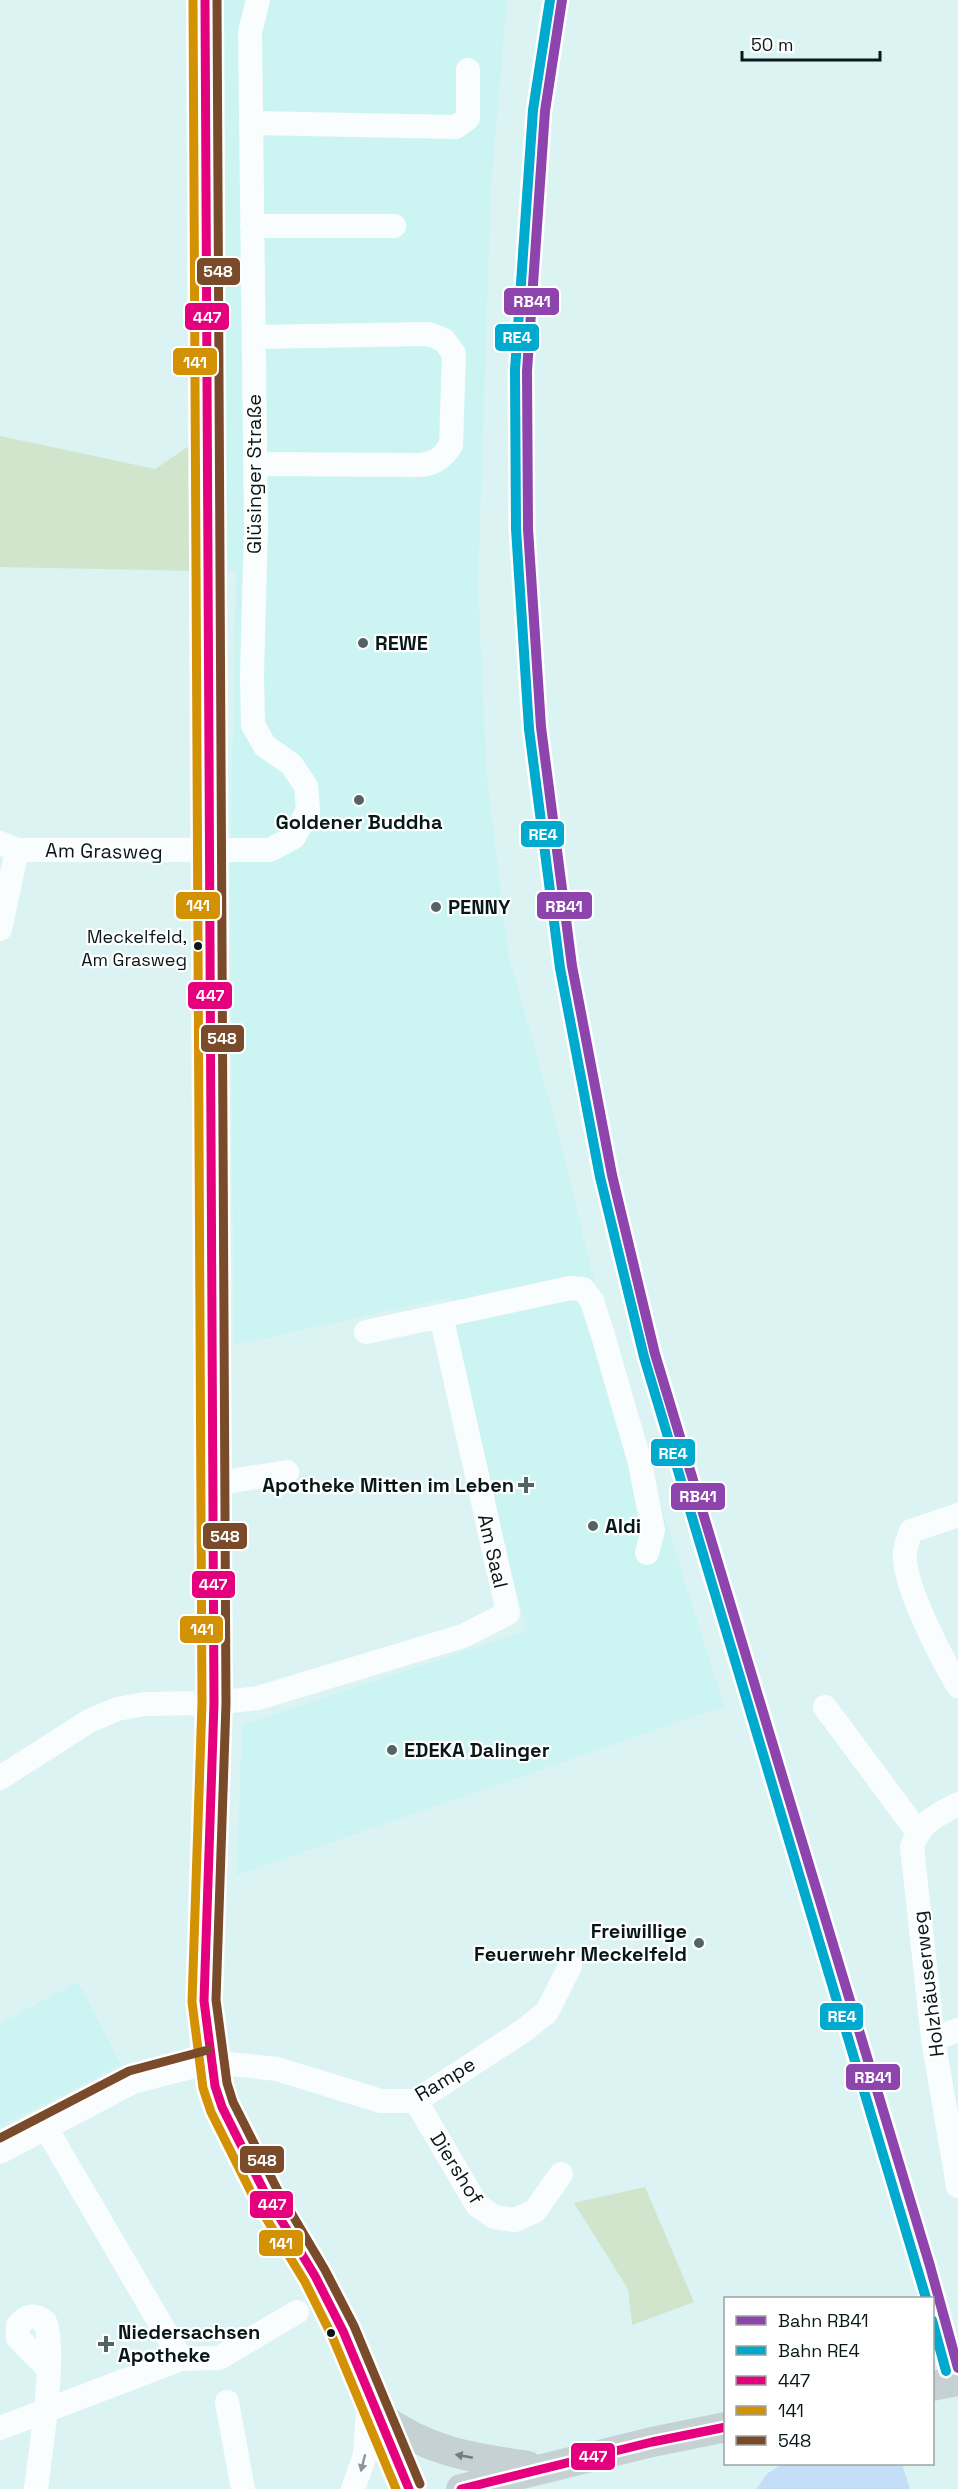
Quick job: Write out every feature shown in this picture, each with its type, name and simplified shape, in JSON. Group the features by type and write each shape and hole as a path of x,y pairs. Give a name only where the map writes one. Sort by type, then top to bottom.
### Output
{"main road":[{"path":"205,0 214,1703 204,2001 215,2086 230,2124 266,2195 343,2331 409,2489"},
{"path":"934,2386 958,2381"},
{"path":"374,2405 406,2436 438,2450 542,2468"},
{"path":"461,2489 502,2482 542,2468 724,2427"}],"street":[{"name":"Glüsinger Straße","path":"210,852 270,850 294,837 308,810 306,786 291,764 265,746 254,725 255,464 250,32 258,0"},
{"path":"251,123 456,127 468,118 468,70"},
{"path":"252,226 394,226"},
{"path":"254,337 428,334 444,340 454,354 451,445 447,453 434,462 255,464"},
{"name":"Am Grasweg","path":"8,846 210,852"},
{"path":"0,929 8,846"},
{"path":"366,1332 570,1288 583,1289 592,1300 621,1390 640,1463 653,1530 647,1553"},
{"name":"Am Saal","path":"0,1778 89,1721 117,1709 145,1704 214,1703 258,1698 463,1635 508,1613 441,1316"},
{"path":"213,1484 287,1472"},
{"path":"958,1515 911,1531 905,1553 907,1577 946,1666 958,1686"},
{"path":"825,1707 917,1831 932,1818 958,1804"},
{"name":"Holzhäuserweg","path":"917,1831 912,1847 933,2039 958,2186"},
{"name":"Rampe","path":"211,2062 278,2069 381,2101 416,2101 523,2031 547,2012 570,1966"},
{"path":"933,2039 958,2030"},
{"path":"0,2152 133,2082 211,2062"},
{"name":"Diershof","path":"416,2101 477,2205 494,2217 515,2220 535,2211 561,2174"},
{"path":"46,2128 181,2359"},
{"path":"0,2428 181,2359 219,2358 297,2312"},
{"path":"36,2489 48,2368"},
{"path":"227,2402 243,2489"},
{"path":"353,2489 365,2455 374,2405"}],"shaded area":[{"path":"192,0 507,0 491,183 478,583 486,770 508,954 557,1128 590,1265 669,1532 724,1706 237,1875 242,1725 528,1630 508,1565 450,1297 234,1345 230,890 236,570 200,571"},
{"path":"78,1982 121,2065 0,2126 0,2023"},
{"path":"781,2465 902,2465 910,2489 756,2489 768,2473"}],"green space":[{"path":"0,436 155,469 198,440 200,571 0,567"},
{"path":"645,2187 694,2302 632,2325 628,2289 574,2203"}],"rail line":[{"name":"RE4","path":"550,0 533,110 515,370 516,529 529,729 560,968 600,1177 644,1357 926,2297"},
{"name":"RB41","path":"562,0 545,111 527,371 528,529 541,727 572,966 612,1175 655,1354 930,2266 958,2368"},
{"name":"RE4","path":"934,2327 946,2371"}],"transit line":[{"name":"141","path":"193,0 202,1703 192,2002 203,2088 211,2112 255,2200 305,2282 332,2336 396,2489"},
{"name":"447","path":"205,0 214,1703 204,2001 215,2086 222,2107 266,2195 315,2276 343,2331 409,2489"},
{"name":"548","path":"217,0 226,1703 216,2000 227,2083 233,2102 277,2189 325,2270 354,2326 420,2484"},
{"name":"548","path":"0,2138 129,2071 208,2050"},
{"name":"447","path":"461,2489 652,2442 724,2427"}],"place":[{"name":"REWE","path":"363,643"},
{"name":"Goldener Buddha","path":"359,800"},
{"name":"PENNY","path":"436,907"},
{"name":"Meckelfeld, Am Grasweg","path":"198,946"},
{"name":"Apotheke Mitten im Leben","path":"526,1485"},
{"name":"Aldi","path":"593,1526"},
{"name":"EDEKA Dalinger","path":"392,1750"},
{"name":"Freiwillige Feuerwehr Meckelfeld","path":"699,1943"},
{"name":"Niedersachsen Apotheke","path":"106,2344"}]}
